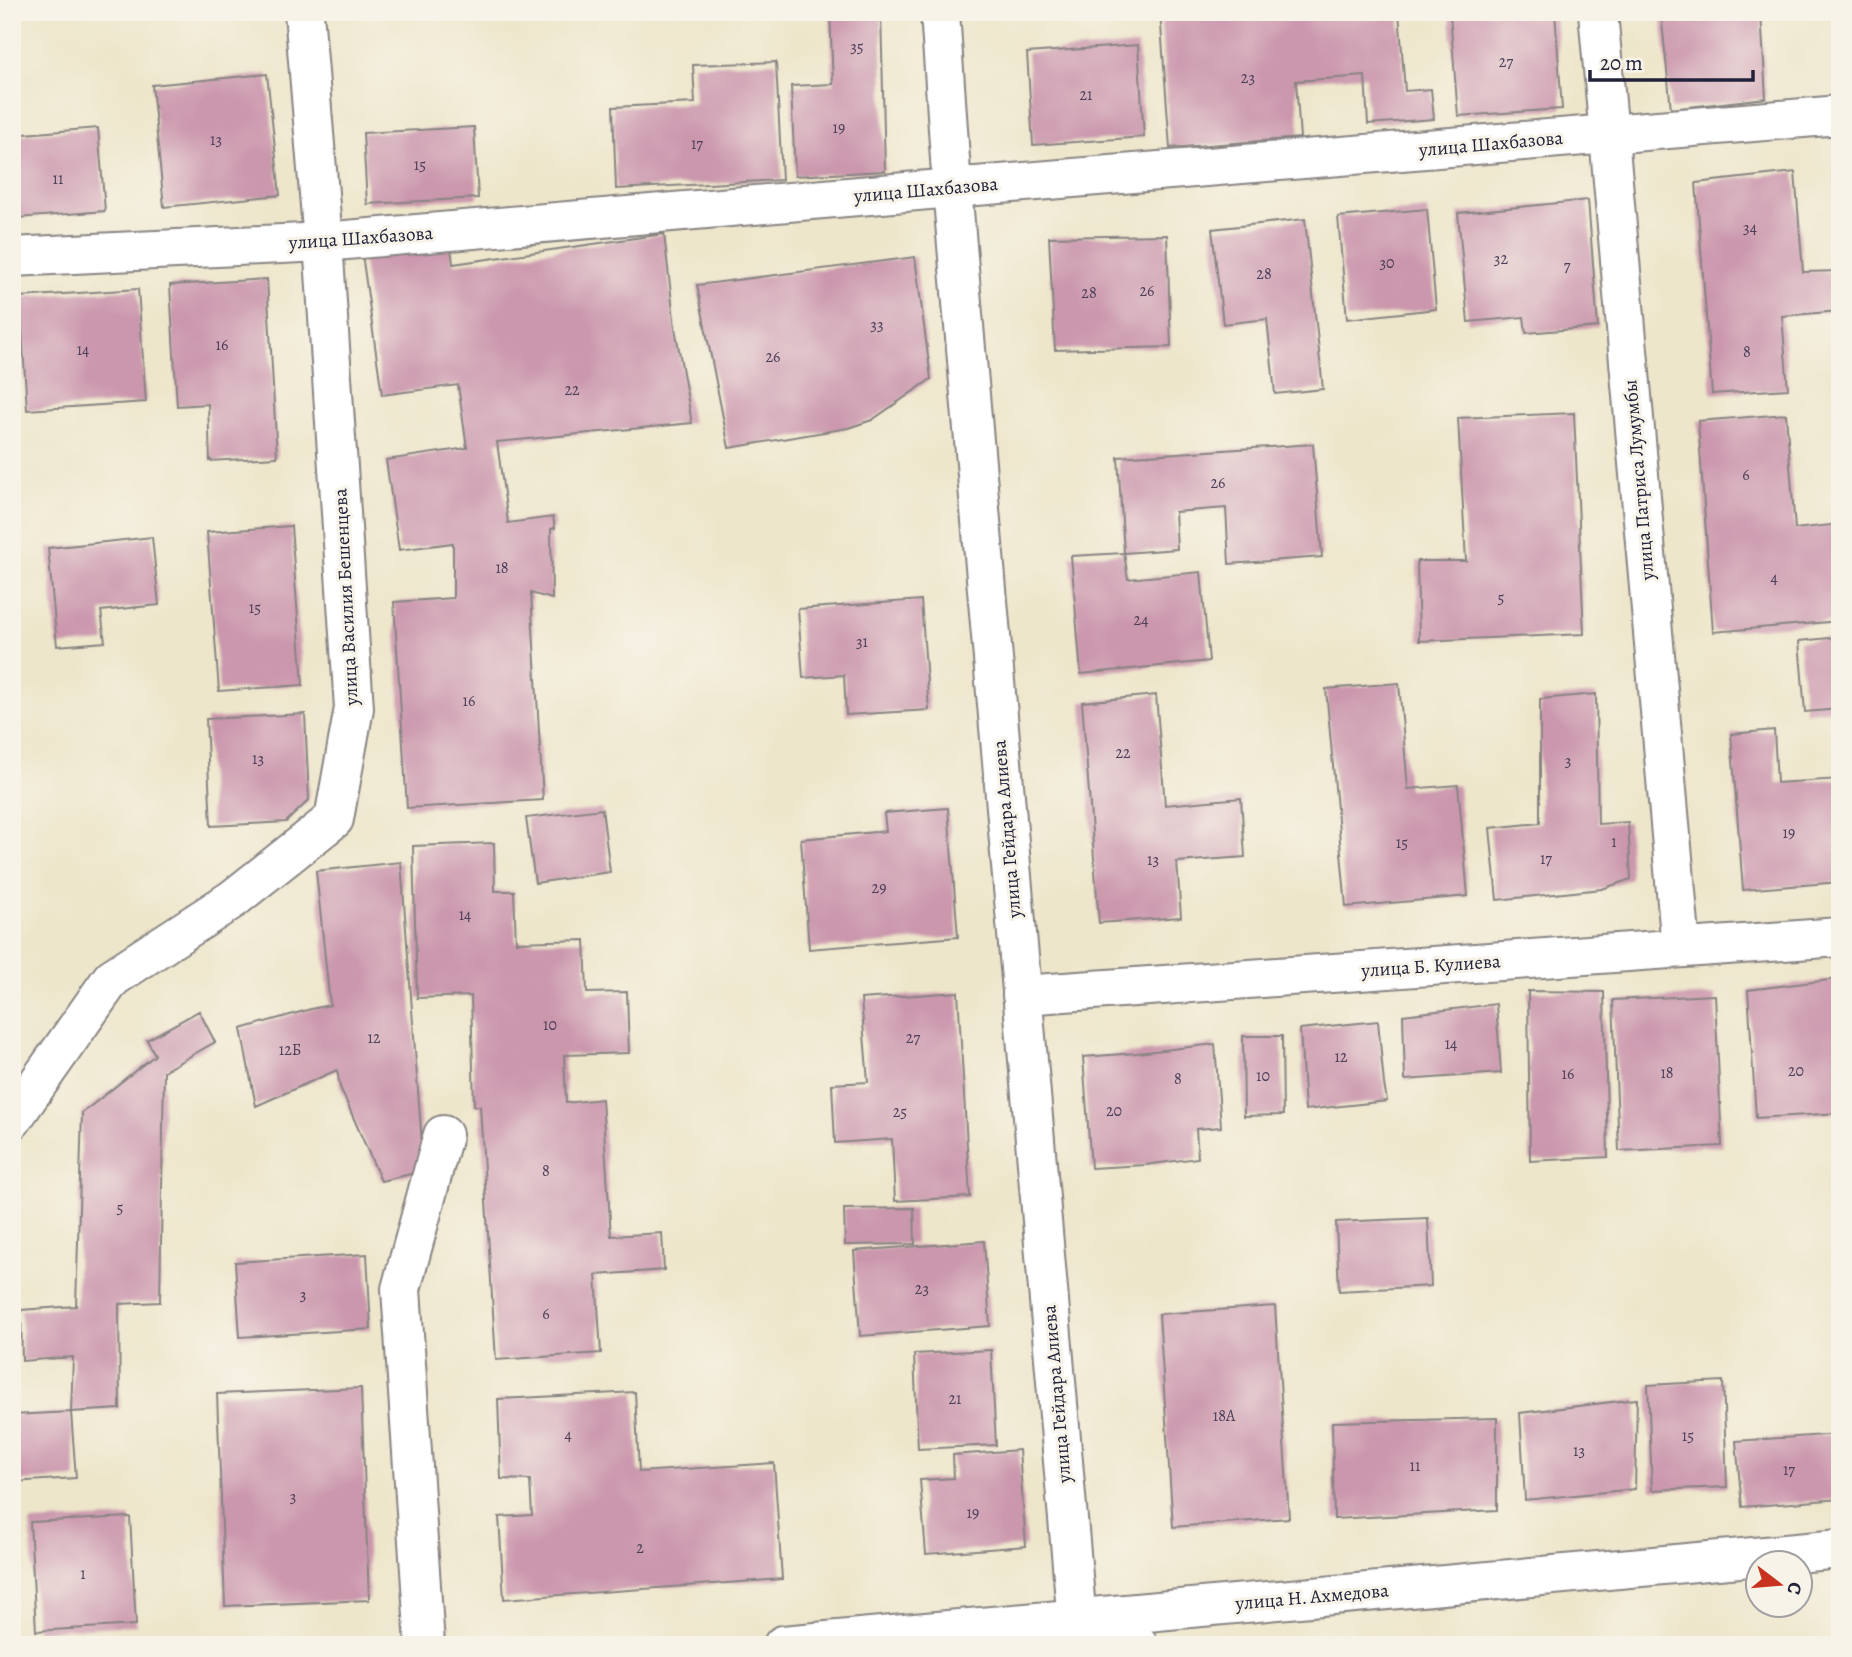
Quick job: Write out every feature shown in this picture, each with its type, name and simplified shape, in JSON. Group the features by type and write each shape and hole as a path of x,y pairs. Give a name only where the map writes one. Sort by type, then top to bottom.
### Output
{"street":[{"name":"улица Василия Бешенцева","path":"12,1120 112,978 233,899 334,819 354,709 323,242 304,12"},
{"name":"улица Гейдара Алиева","path":"940,12 952,188 1078,1632"},
{"name":"улица Патриса Лумумбы","path":"1598,12 1681,948"},
{"name":"улица Шахбазова","path":"12,257 323,242 1840,115"},
{"name":"улица Б. Кулиева","path":"1022,995 1840,937"},
{"path":"425,1645 401,1289 443,1135"},
{"name":"улица Н. Ахмедова","path":"783,1645 1078,1632 1840,1549"},
{"path":"1078,1632 1139,1645"}],"building":[{"path":"830,12 881,12 885,171 795,176 791,86 833,84"},
{"path":"1160,12 1216,12 1217,16 1236,15 1236,12 1399,12 1405,91 1431,89 1434,119 1368,124 1365,76 1296,81 1300,138 1170,148"},
{"path":"1555,12 1562,109 1458,116 1450,14"},
{"path":"1661,12 1761,12 1766,98 1671,109"},
{"path":"1834,12 1840,12 1840,61 1838,61"},
{"path":"1138,45 1144,137 1033,145 1027,53"},
{"path":"776,62 782,180 616,189 613,107 695,103 693,65"},
{"path":"267,74 280,195 164,207 152,85"},
{"path":"474,127 478,198 367,204 363,133"},
{"path":"98,128 105,211 18,218 12,135"},
{"path":"1840,164 1840,210 1838,210 1834,165"},
{"path":"1795,172 1803,272 1840,271 1840,311 1782,316 1788,389 1712,394 1696,183"},
{"path":"1588,200 1598,327 1526,333 1524,317 1468,322 1458,213"},
{"path":"1427,209 1436,309 1347,319 1338,217"},
{"path":"1305,219 1323,389 1275,394 1267,319 1223,324 1212,229"},
{"path":"664,234 675,328 692,423 497,442 508,523 553,517 555,528 551,529 552,599 531,593 543,800 407,808 394,602 453,598 453,543 399,550 386,460 467,448 458,385 382,395 362,254 450,241 453,264"},
{"path":"1167,235 1171,347 1055,350 1049,237"},
{"path":"915,257 931,379 872,420 848,428 729,448 697,285"},
{"path":"267,279 277,457 210,461 208,404 177,406 170,285"},
{"path":"138,289 146,402 27,410 20,297"},
{"path":"1574,413 1584,634 1419,641 1417,561 1466,561 1458,418"},
{"path":"1786,414 1795,529 1840,524 1840,621 1713,632 1698,421"},
{"path":"1313,444 1322,557 1229,564 1226,508 1175,512 1177,549 1124,553 1118,457"},
{"path":"291,526 303,685 219,691 207,532"},
{"path":"152,537 159,605 101,611 105,642 57,646 48,548"},
{"path":"1124,553 1128,579 1201,572 1209,661 1081,674 1071,556"},
{"path":"921,600 929,710 846,715 844,675 803,678 798,609"},
{"path":"1840,637 1840,709 1805,712 1799,641"},
{"path":"1399,683 1408,789 1458,785 1468,896 1346,907 1326,689"},
{"path":"1596,694 1598,824 1628,822 1631,879 1602,889 1497,900 1490,828 1540,823 1540,699"},
{"path":"1156,695 1165,805 1241,798 1245,857 1177,862 1181,917 1099,923 1082,702"},
{"path":"305,714 309,800 286,822 211,826 206,719"},
{"path":"1774,730 1777,783 1840,779 1840,882 1743,890 1731,734"},
{"path":"948,808 958,937 809,949 801,839 886,831 884,813"},
{"path":"602,809 610,872 535,883 526,818"},
{"path":"494,843 495,891 514,891 516,942 585,940 587,993 627,992 629,1053 564,1055 566,1103 602,1099 611,1236 662,1233 664,1270 596,1275 601,1353 496,1360 480,1106 474,1106 471,996 417,998 413,846"},
{"path":"401,862 424,1171 381,1181 340,1087 337,1070 256,1106 241,1029 330,1005 316,871"},
{"path":"1837,979 1840,1113 1756,1118 1748,990"},
{"path":"1528,991 1604,992 1608,1157 1530,1161"},
{"path":"958,992 970,1197 895,1201 892,1139 835,1143 832,1084 868,1082 861,999"},
{"path":"1715,995 1722,1146 1619,1151 1613,1000"},
{"path":"1496,1004 1501,1073 1405,1080 1403,1015"},
{"path":"199,1011 215,1042 164,1071 160,1302 119,1304 120,1409 71,1412 73,1357 22,1361 21,1310 76,1306 82,1113 155,1055 147,1040"},
{"path":"1378,1021 1387,1101 1305,1110 1300,1029"},
{"path":"1243,1036 1282,1036 1283,1115 1244,1116"},
{"path":"1215,1044 1221,1127 1196,1129 1198,1158 1091,1168 1083,1057"},
{"path":"1835,1126 1840,1126 1838,1166"},
{"path":"914,1208 915,1244 845,1245 844,1209"},
{"path":"1428,1218 1431,1286 1339,1291 1336,1222"},
{"path":"984,1241 990,1326 860,1336 854,1251"},
{"path":"367,1254 371,1329 240,1337 235,1262"},
{"path":"1275,1306 1289,1518 1173,1527 1159,1314"},
{"path":"991,1350 996,1445 918,1449 914,1354"},
{"path":"1723,1381 1727,1487 1652,1490 1648,1385"},
{"path":"361,1388 369,1600 225,1606 217,1394"},
{"path":"635,1392 639,1472 774,1463 782,1579 504,1599 499,1517 532,1515 530,1480 501,1479 498,1399"},
{"path":"1637,1399 1635,1489 1525,1500 1520,1413"},
{"path":"71,1412 76,1478 12,1482 12,1415"},
{"path":"1497,1418 1497,1510 1334,1519 1332,1422"},
{"path":"1840,1434 1840,1499 1742,1507 1736,1441"},
{"path":"1019,1450 1026,1546 926,1554 920,1480 954,1478 953,1455"},
{"path":"130,1517 136,1625 36,1631 30,1522"},
{"path":"1840,1641 1840,1645 1812,1645 1812,1643"}]}
